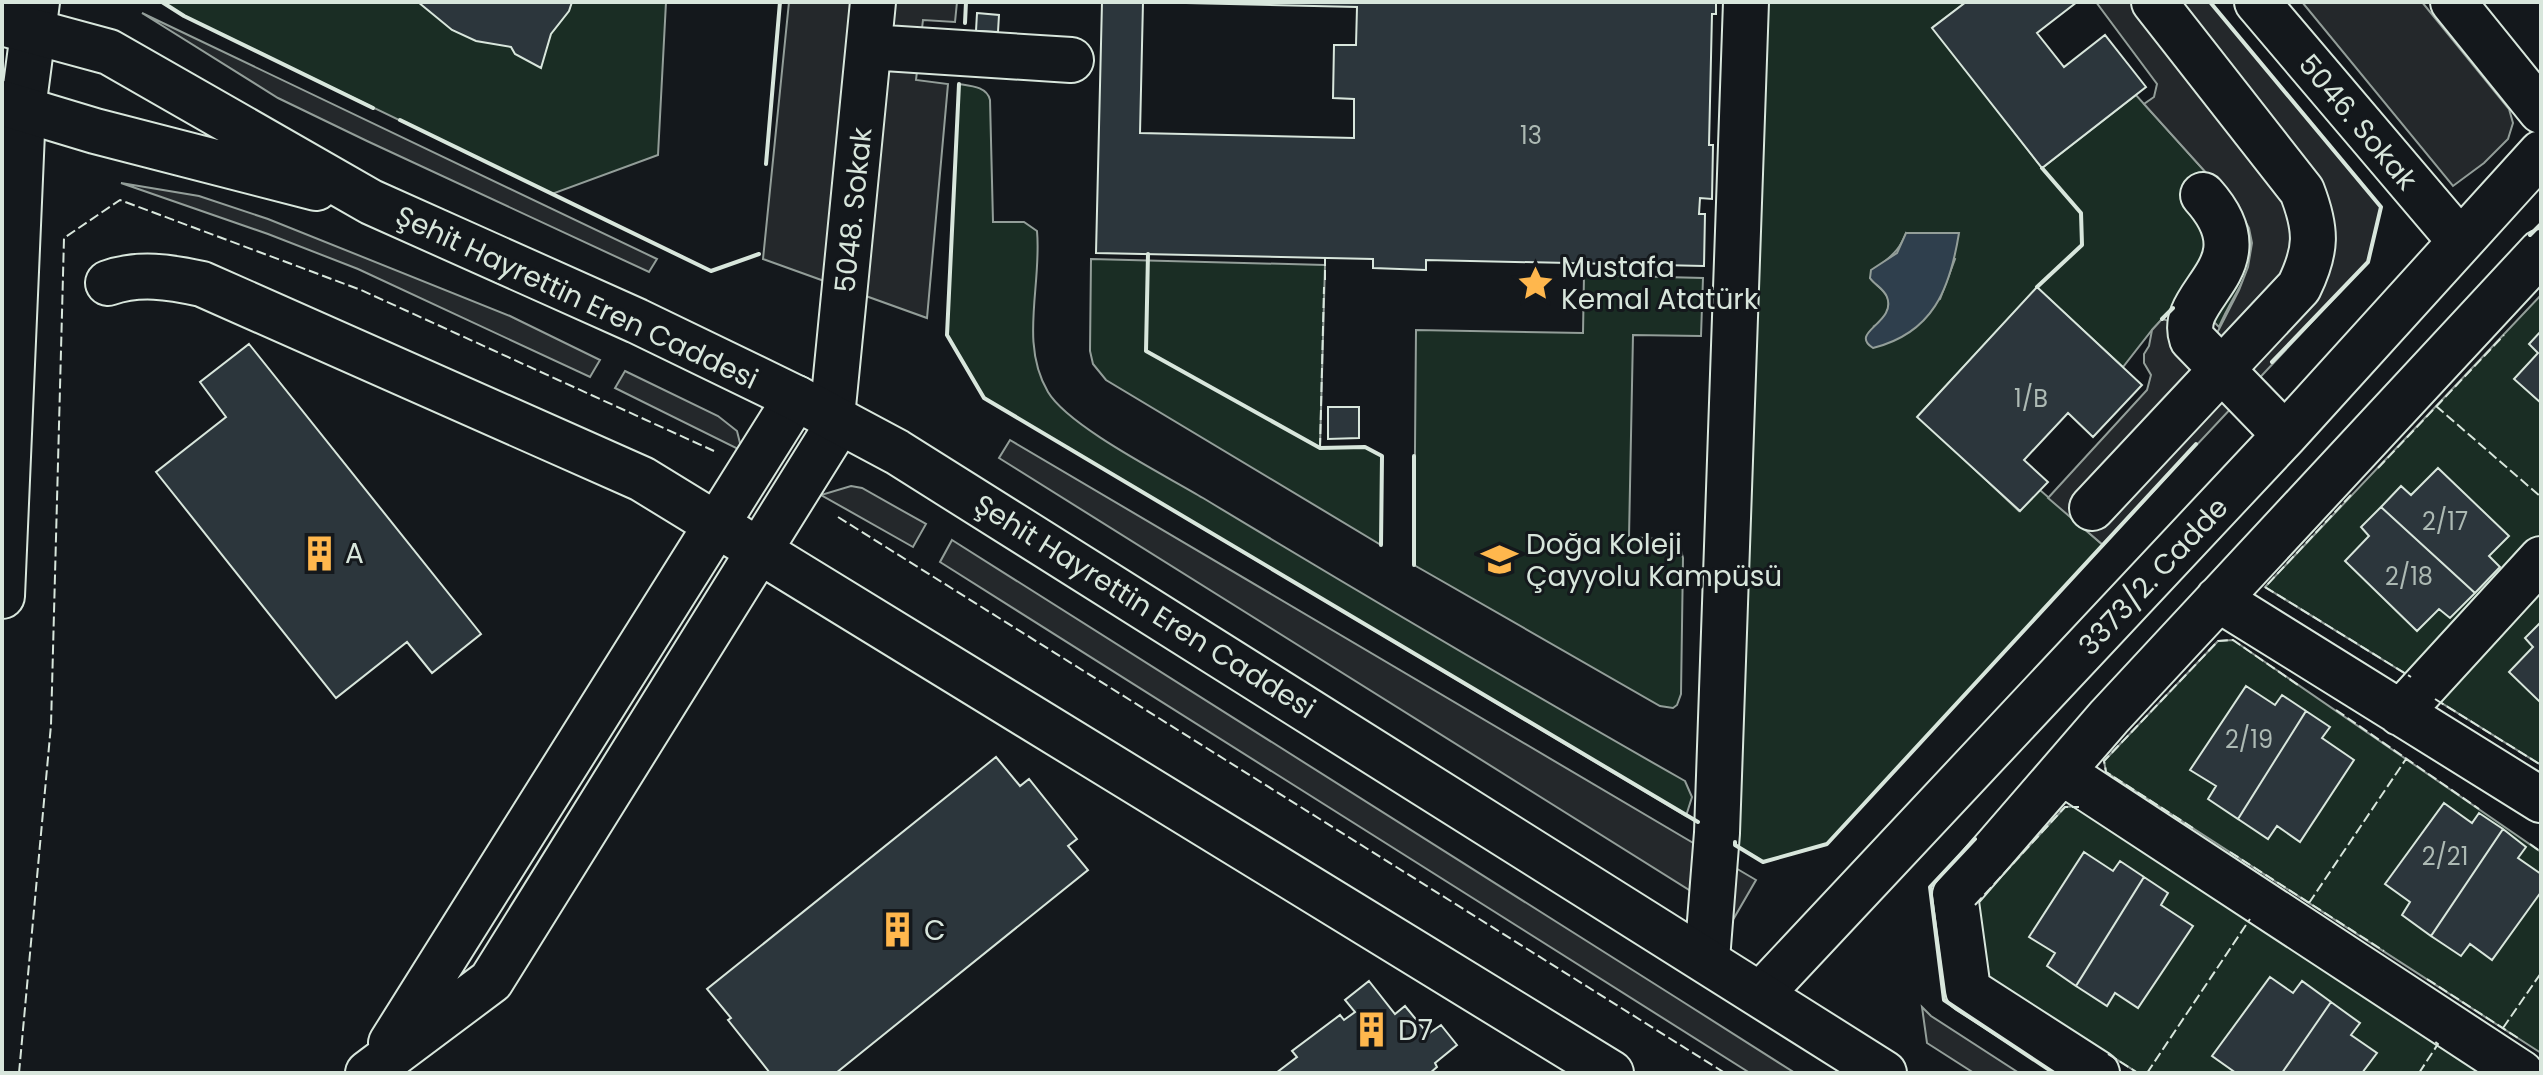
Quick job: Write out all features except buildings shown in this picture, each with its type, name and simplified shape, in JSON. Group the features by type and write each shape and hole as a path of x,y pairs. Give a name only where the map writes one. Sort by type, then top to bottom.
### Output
{"street":[{"name":"5048. Sokak","path":"822,412 873,2"},
{"path":"1707,959 1717,833 1746,2"},
{"path":"2092,508 2299,287 2309,267 2314,245 2313,219 2302,191 2154,2"},
{"name":"5046. Sokak","path":"2257,2 2460,241"},
{"path":"2453,2 2541,111"},
{"path":"2,596 12,106 24,19"},
{"name":"Şehit Hayrettin Eren Caddesi","path":"24,19 109,52 371,202 637,321 822,412 925,468 1884,1073"},
{"path":"869,47 1071,60"},
{"name":"Şehit Hayrettin Eren Caddesi","path":"12,106 95,131 371,202"},
{"name":"3373/2. Cadde","path":"1761,994 2285,435 2541,153"},
{"path":"2203,195 2221,217 2226,237 2225,250 2217,276 2190,318 2189,332 2192,339 2285,435"},
{"path":"2097,1073 1968,990 1955,895 2109,717 2541,252"},
{"path":"108,283 127,276 167,277 202,284 642,479 1611,1073"},
{"path":"373,1069 718,524 822,412"},
{"path":"373,1069 491,981 761,550 822,412"},
{"path":"2400,713 2541,559"},
{"path":"2218,599 2541,800"},
{"path":"2062,772 2521,1073"}],"green space":[{"path":"162,2 666,2 658,155 552,194 184,16"},
{"path":"1762,2 1966,2 1933,27 2042,168 2136,95 2238,208 2251,243 2248,270 2219,327 2213,321 2213,264 2152,330 2123,367 2037,288 1918,416 2019,511 2040,490 2103,545 1827,844 1763,862 1735,845","holes":["1906,233 1955,259 1940,299 1873,327 1884,317 1889,303 1885,293 1870,278 1894,253"]},
{"path":"959,84 982,90 990,100 993,222 1024,222 1037,231 1035,354 1039,373 1059,406 1119,450 1685,781 1692,797 1686,816 984,398 947,335"},
{"path":"1091,259 1325,265 1320,447 1365,447 1382,456 1381,545 1106,380 1093,364 1090,351"},
{"path":"1584,275 1703,278 1701,336 1633,335 1629,537 1674,540 1683,558 1681,694 1673,708 1660,706 1414,565 1416,330 1583,333"},
{"path":"2541,295 2541,541 2414,679 2265,587"},
{"path":"2541,582 2541,765 2432,697"},
{"path":"2233,640 2541,852 2541,1053 2106,772 2104,761 2218,641"},
{"path":"2078,806 2483,1073 2138,1073 1983,974 1974,906 2065,807"}],"shaded area":[{"path":"789,2 957,2 955,22 923,20 916,80 948,84 927,318 763,259"},
{"path":"2096,2 2210,2 2381,207 2368,262 2103,545 2048,498 2147,390 2151,375 2144,363 2144,354 2152,330 2162,319 2217,333 2248,267 2252,243 2249,228 2238,208 2144,104 2154,97 2157,84"},
{"path":"2302,2 2422,2 2509,109 2513,123 2508,139 2484,163 2453,186"},
{"path":"142,13 657,259 649,272 367,141 278,98"},
{"path":"121,183 199,196 268,219 510,316 600,360 590,377 358,269"},
{"path":"625,371 718,416 737,431 742,451 615,388"},
{"path":"1010,440 1756,880 1734,918 999,458"},
{"path":"851,486 862,488 926,524 913,547 821,495"},
{"path":"952,540 1795,1073 1750,1073 940,562"},
{"path":"1922,1007 2019,1073 1974,1073 1927,1043"}],"water":[{"path":"1906,233 1959,233 1950,272 1944,290 1924,320 1894,341 1873,348 1866,337 1886,314 1888,306 1886,294 1870,278 1871,270 1897,253"}],"fence":[{"path":"19,1073 51,725 64,238 120,200 361,290 714,451"},
{"path":"1325,258 1325,280"},
{"path":"1320,448 1324,287"},
{"path":"2378,468 2504,335"},
{"path":"2436,406 2541,497"},
{"path":"2351,495 2265,587 2411,677"},
{"path":"838,517 1725,1073"},
{"path":"2193,828 2106,772 2104,761 2218,641 2233,640 2298,685"},
{"path":"2435,699 2541,765"},
{"path":"2336,710 2479,809"},
{"path":"2309,903 2406,759"},
{"path":"1975,905 2065,807 2079,807"},
{"path":"2530,844 2541,852"},
{"path":"2230,852 2384,951"},
{"path":"2147,1073 2250,919"},
{"path":"2503,1028 2541,973"},
{"path":"2427,979 2518,1038"},
{"path":"2419,1073 2438,1044 2434,1041"},
{"path":"2108,1054 2138,1073"}],"wall":[{"path":"162,2 184,16 373,108"},
{"path":"766,164 780,2"},
{"path":"965,23 966,2"},
{"path":"2210,2 2381,207 2368,262 2272,362"},
{"path":"959,84 947,335 984,398 1698,822"},
{"path":"400,120 711,271 759,254"},
{"path":"2037,287 2082,245 2081,213 2042,168"},
{"path":"2530,235 2541,224"},
{"path":"1148,254 1146,351 1320,448 1365,447 1382,456 1381,545"},
{"path":"2162,319 2173,308"},
{"path":"1735,842 1735,845 1763,862 1827,844 2196,444"},
{"path":"1414,456 1414,565"},
{"path":"1975,839 1930,887 1944,1000 2054,1073"}],"place":[{"name":"Mustafa Kemal Atatürk","path":"1535,283"},
{"name":"A","path":"319,553"},
{"name":"Doğa Koleji Çayyolu Kampüsü","path":"1500,560"},
{"name":"C","path":"898,930"},
{"name":"D7","path":"1372,1030"}]}
